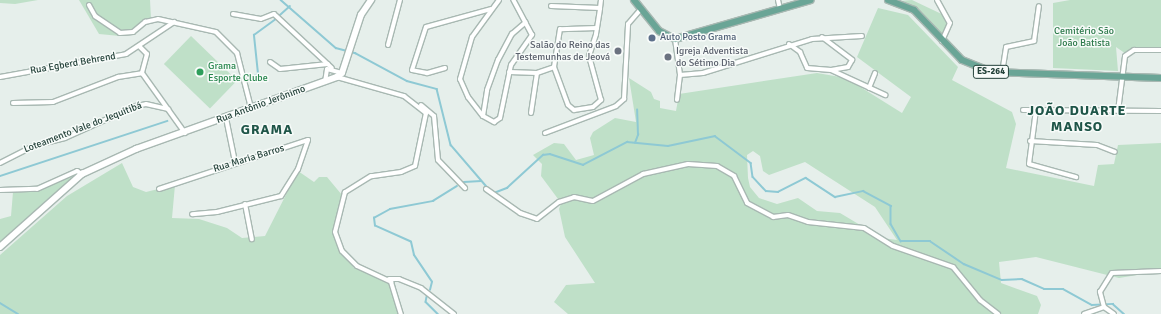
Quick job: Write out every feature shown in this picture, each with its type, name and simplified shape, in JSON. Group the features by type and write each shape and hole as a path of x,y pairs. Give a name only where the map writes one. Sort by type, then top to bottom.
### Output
{"main road":[{"path":"337,78 342,73 366,5 371,0"},
{"path":"634,0 663,34 676,39 811,0"},
{"name":"ES-264","path":"888,0 914,10 942,42 962,60 1002,74 1161,78"},
{"name":"Rua Antônio Jerônimo","path":"0,247 82,174 136,149 185,133 337,78"}],"street":[{"path":"388,45 400,0"},
{"path":"499,0 472,37 460,79 463,90 485,118 499,120 509,72 532,36 526,22 513,0"},
{"path":"597,28 561,28 554,67 568,105 576,110 593,107 601,100 589,62 597,28 602,0"},
{"path":"778,0 780,9"},
{"path":"937,0 950,23 942,42"},
{"path":"89,5 95,16 120,33 133,32 145,22 158,19 216,32 227,40 237,53 251,108"},
{"path":"551,6 600,8"},
{"path":"1002,74 1006,47 1034,41 1040,6"},
{"path":"445,68 427,73 412,70 426,27 492,9"},
{"path":"545,133 616,106 624,99 628,24 641,9"},
{"path":"233,14 260,19 274,14 332,68 342,73"},
{"name":"Rua Egberd Behrend","path":"0,77 113,58 139,46 174,22"},
{"path":"485,118 487,90 498,60 512,34 526,22"},
{"path":"680,75 703,73 789,44 822,36 862,36"},
{"path":"789,44 800,52 807,68 831,70 848,67 852,60 822,36"},
{"path":"676,39 680,75 677,100"},
{"path":"139,46 147,54 142,73"},
{"path":"1118,111 1120,76 1129,52 1161,50"},
{"path":"270,62 280,69 328,64"},
{"path":"509,72 537,73 554,67"},
{"path":"325,82 324,71 332,68"},
{"path":"831,70 885,95"},
{"path":"869,88 875,72"},
{"path":"13,103 52,102 118,77 142,73"},
{"path":"142,73 185,133"},
{"path":"531,113 537,73"},
{"path":"337,78 391,91 433,113 440,164 465,188"},
{"name":"Loteamento Vale do Jequitibá","path":"0,163 33,146 65,138 136,106 146,104 168,109"},
{"path":"419,105 426,113 426,124 415,166 401,172 371,176 343,196 336,240 357,266 389,279 399,279 421,288 454,314"},
{"path":"1024,110 1161,111"},
{"path":"1036,110 1030,141 1029,163 1035,168 1076,178"},
{"path":"226,118 235,162"},
{"name":"Rua Maria Barros","path":"158,189 235,162 308,140 303,158 283,194 245,204 192,214"},
{"path":"1030,141 1097,145 1115,152"},
{"path":"486,189 520,213 536,219 559,202 574,197 596,200 643,174 688,164 717,166 734,176 748,204 772,217 788,216 808,222 864,228 893,246 953,267 980,300 998,314"},
{"path":"0,190 37,189 77,171 82,174"},
{"path":"245,204 252,239"},
{"path":"1114,314 1104,307 1101,288 1112,273 1161,271"},
{"path":"389,279 401,314"},
{"path":"1084,314 1104,307"}],"green space":[{"path":"0,0 38,0 15,4 0,3"},
{"path":"79,0 150,0 151,19 120,36 99,34"},
{"path":"912,0 950,18 942,43 910,6 899,1"},
{"name":"Cemitério São João Batista","path":"1070,0 1161,0 1161,48 1126,54 1116,47 1118,71 1053,68 1053,3"},
{"path":"878,8 908,15 958,67 952,80 1012,112 1016,124 1006,168 1094,186 1098,165 1114,164 1118,145 1161,143 1161,271 1119,278 1036,257 999,262 1001,283 1037,296 1041,305 1038,314 568,314 554,302 566,285 595,283 565,237 559,209 561,203 541,176 542,164 533,155 554,143 564,144 576,160 594,155 590,138 593,132 615,118 636,122 629,78 651,92 654,99 660,101 660,108 676,111 679,94 817,73 846,78 902,113 911,97 857,57","holes":["753,151 760,156 763,171 769,175 805,162 875,207 897,240 882,238 840,213 817,211 798,198 777,204 759,198 750,187 747,155"]},
{"name":"Grama Esporte Clube","path":"191,36 237,80 210,109 164,64"},
{"path":"122,163 133,187 146,192 175,185 172,218 199,219 227,228 242,238 265,236 298,171 314,182 319,177 327,177 342,195 335,242 354,268 394,279 401,314 0,314 0,255 67,196"},
{"path":"84,171 61,188 0,245 0,219 11,216 13,192 34,192"}],"waterway":[{"path":"281,0 336,48 355,53 407,81 437,89 451,145 488,188"},
{"path":"280,15 290,6"},
{"path":"249,79 258,74 254,35 276,19"},
{"path":"635,143 638,135 637,110"},
{"path":"0,176 167,121"},
{"path":"494,193 507,188 543,155 550,154 583,165 627,142 668,146 715,136 751,163 753,177 766,191 778,192 806,178 835,197 863,191 891,206 891,224 901,241 930,241 964,264 1002,280 1022,279 1044,289 1063,289 1092,305 1113,304 1124,314"},
{"path":"464,182 481,181"},
{"path":"430,290 432,282 414,255 411,242 375,226 374,218 390,209 433,201 457,186"},
{"path":"427,297 426,302 438,314"},
{"path":"0,303 18,314"}],"place":[{"name":"Auto Posto Grama","path":"652,38"},
{"name":"Salão do Reino das Testemunhas de Jeová","path":"618,51"},
{"name":"Igreja Adventista do Sétimo Dia","path":"668,57"},
{"name":"Grama Esporte Clube","path":"200,72"}],"district":[{"name":"JOÃO DUARTE MANSO","path":"1077,120"},
{"name":"GRAMA","path":"267,130"}]}
